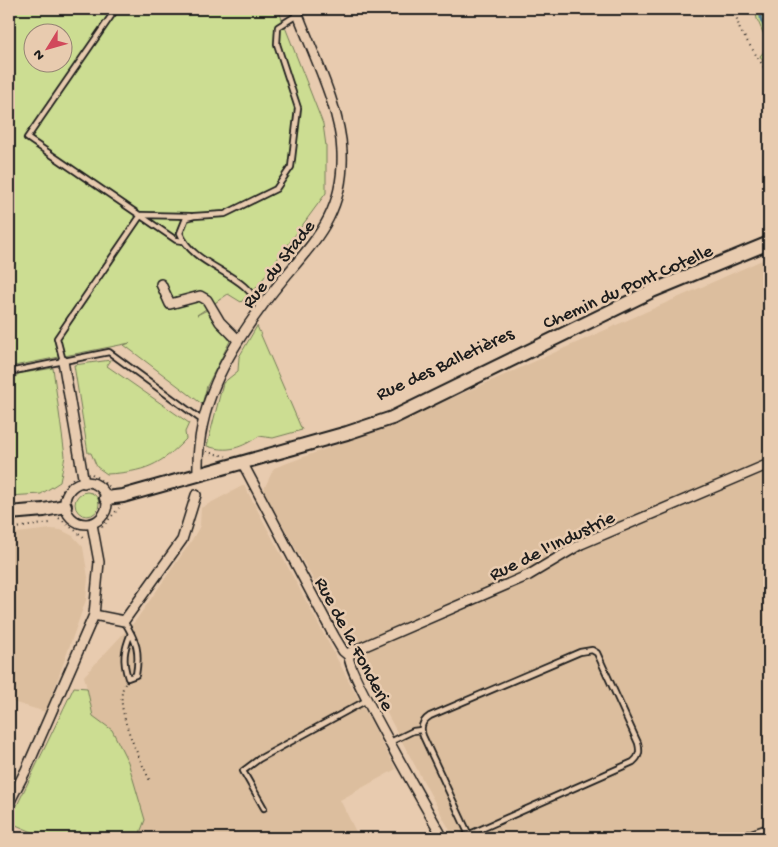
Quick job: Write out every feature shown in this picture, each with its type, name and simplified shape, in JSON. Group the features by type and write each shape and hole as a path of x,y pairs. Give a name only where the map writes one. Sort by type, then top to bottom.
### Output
{"street":[{"name":"Rue du Stade","path":"195,475 204,420 213,387 224,362 259,310 328,224 340,189 342,152 338,118 297,12"},
{"name":"Chemin du Pont Cotelle","path":"195,475 347,433 392,418 652,291 769,243"},
{"path":"161,284 170,304 200,296 207,300 220,322 238,340"},
{"path":"63,360 84,482"},
{"name":"Rue de la Fonderie","path":"242,462 334,636 343,651 349,656 348,664 443,838"},
{"name":"Rue de l'Industrie","path":"349,656 351,652 529,575 581,544 769,464"},
{"path":"9,513 44,510 60,502 71,489 84,482 98,486 109,493 195,475"},
{"path":"60,502 74,521 81,524 92,524 103,515 109,493"},
{"path":"94,616 124,621 182,540 196,495"},
{"path":"9,803 30,762 94,616 99,562 92,524"},
{"path":"744,838 769,829"}],"lane":[{"path":"116,9 27,138 176,240 183,241"},
{"path":"141,215 194,216 225,214 276,189 291,167 298,108 277,44 278,27 297,12"},
{"path":"63,360 57,338 141,215"},
{"path":"194,216 186,218 182,226 180,233 183,241 213,267 256,297 259,310"},
{"path":"9,372 63,360 112,353 204,420"},
{"path":"124,621 131,633 140,656 136,675 128,678 123,663 125,649 131,633"},
{"path":"461,838 468,835 636,759 640,749 638,743 601,658 592,650 580,652 430,716 423,722 421,730 468,835"},
{"path":"264,808 243,771 259,759 367,700"},
{"path":"390,742 414,731 421,730"}],"path":[{"path":"734,9 740,30 769,75"},
{"path":"200,450 227,456 229,459"},
{"path":"215,459 227,456"},
{"path":"88,469 109,493"},
{"path":"60,502 75,473"},
{"path":"99,532 115,511 122,506"},
{"path":"9,529 50,523 50,518"},
{"path":"59,518 81,532 89,544"},
{"path":"128,678 121,690 120,706 150,780"}],"shaded area":[{"path":"769,257 769,838 454,838 341,628 263,491 274,468 403,420"},
{"path":"244,485 396,769 340,800 359,838 123,838 84,676 136,620 190,543 200,526 201,508"},
{"path":"51,529 61,530 73,536 83,547 88,577 86,600 46,712 9,701 9,534"}],"green space":[{"path":"9,9 278,9 323,124 326,146 326,193 257,287 241,302 228,294 197,315 207,310 230,341 207,386 202,404 124,345 130,343 9,367"},
{"path":"755,9 762,9 769,29 769,46 757,19"},
{"path":"769,46 769,71 760,56"},
{"path":"257,326 302,430 273,438 259,436 246,444 234,448 221,449 207,446 223,383 238,371 239,357"},
{"path":"111,360 107,366 189,423 185,432 186,439 160,461 142,469 107,474 97,467 91,453 88,453 74,365"},
{"path":"53,368 65,456 60,482 41,494 9,496 9,386 18,374"},
{"path":"87,492 95,496 99,504 95,512 87,516 79,512 75,504 79,496"},
{"path":"74,687 87,688 93,716 112,730 128,762 145,820 138,838 46,838 9,822"}],"waterway":[{"path":"760,9 761,20 769,36"}]}
